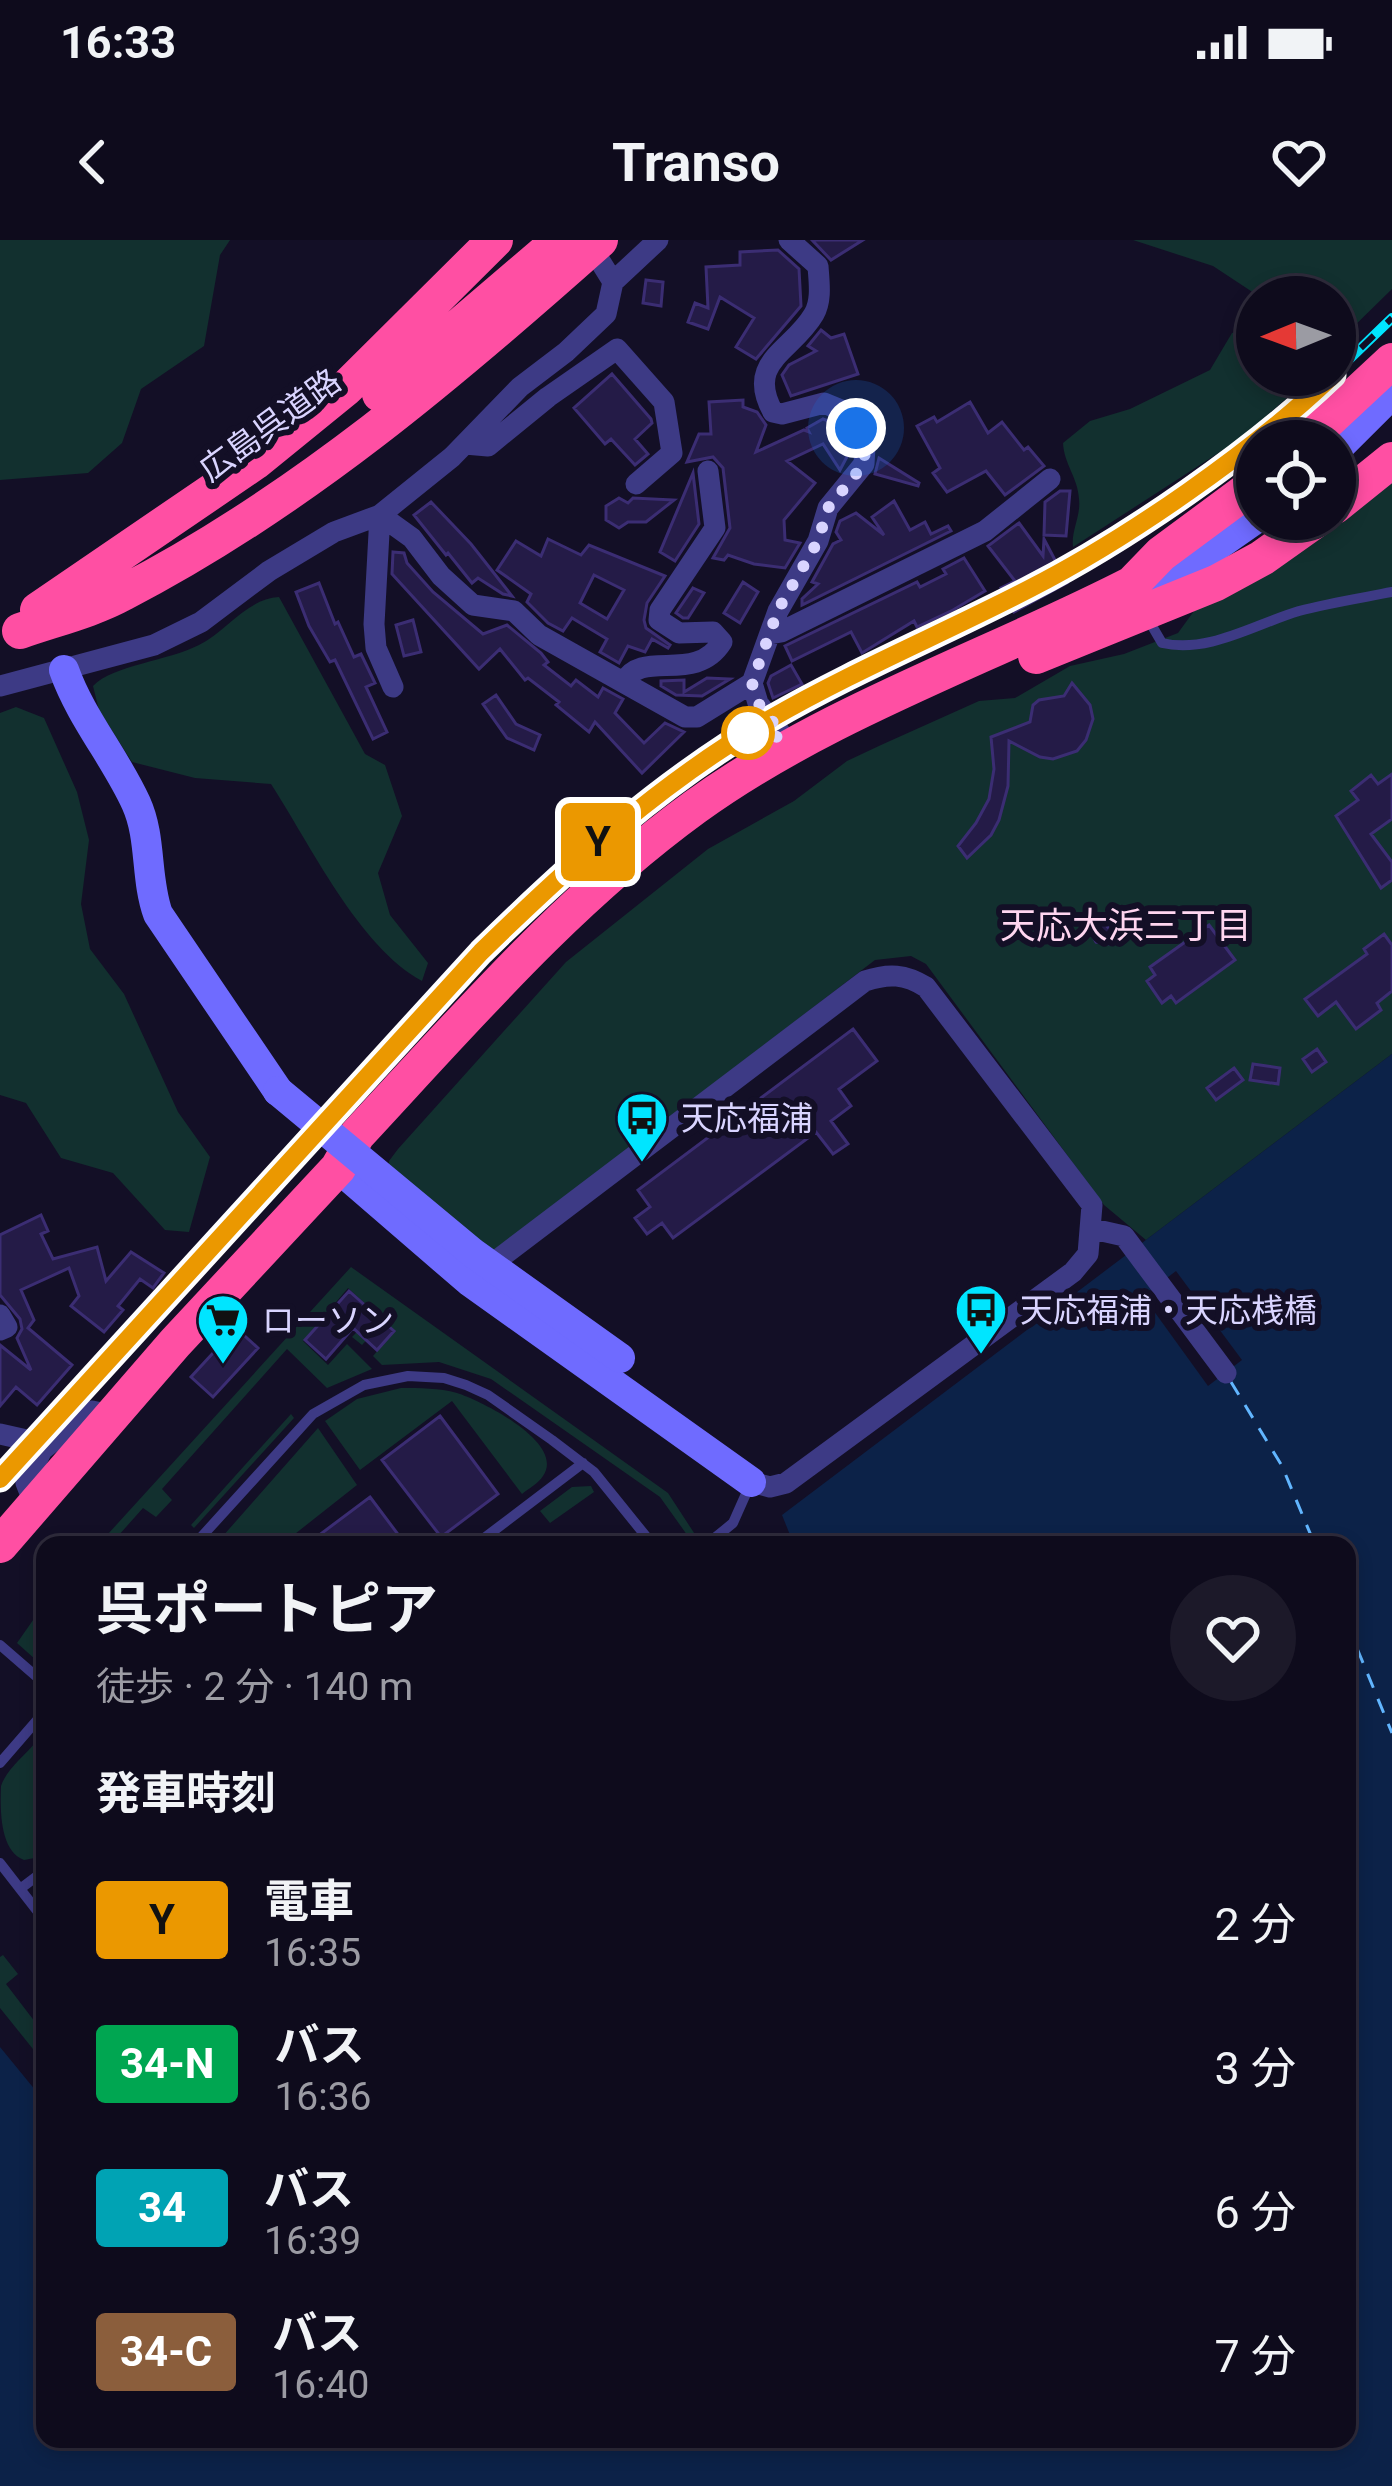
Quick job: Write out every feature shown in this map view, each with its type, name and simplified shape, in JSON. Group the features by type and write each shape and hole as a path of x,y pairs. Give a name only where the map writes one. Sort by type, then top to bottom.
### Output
{"highway":[{"path":"7,635 255,462 346,388 495,240"},
{"name":"広島呉道路","path":"7,635 241,497 455,333 560,240"},
{"path":"7,635 120,595 235,527 352,446 600,250"},
{"path":"1329,420 1392,361"},
{"path":"1356,489 1392,460"},
{"path":"338,1168 370,1146 558,951 669,854 748,796 1138,598 1161,554 1236,499"},
{"path":"0,1545 111,1415 338,1168 357,1135 540,938 680,819 838,724 1138,598 1216,584 1288,540"}],"street":[{"path":"0,686 154,645 201,622 269,571 334,532 380,515 465,444 520,387 605,314 613,282 658,240"},
{"path":"782,734 758,703 752,683 778,610 818,541 828,508 864,464 865,447 841,410 824,403 782,414 773,412 763,394 768,367 816,312 820,293 818,266 789,240"},
{"path":"600,250 613,282"},
{"path":"465,444 488,446 617,350 664,401 672,453 636,484"},
{"path":"1356,430 1384,402"},
{"path":"623,682 640,665 688,667 715,654 722,642 712,632 679,633 659,620 660,610 715,528 708,471"},
{"path":"770,634 986,531 1050,479"},
{"path":"380,515 412,538 441,576 473,605 514,611 539,635 685,717 697,717 752,683"},
{"path":"380,515 374,624 376,648 393,687"},
{"path":"1138,598 1236,533"},
{"path":"64,670 72,694 135,801 144,826 149,890 158,914 278,1091 473,1252 620,1358 636,1372 640,1384 634,1397"},
{"path":"757,769 753,749 811,718 838,724"},
{"path":"338,1168 470,1281 751,1482 770,1487 786,1484 1073,1272 1088,1253 1092,1205 926,987 909,976 884,974 865,981 470,1281"},
{"path":"1093,1229 1124,1236 1226,1372"},
{"path":"0,1315 7,1327 0,1330"},
{"path":"35,1506 26,1483 42,1450 92,1411 111,1415"},
{"path":"0,1434 42,1450"}],"lane":[{"path":"1138,598 1162,643 1178,647 1208,644 1302,610 1392,592"},
{"path":"202,1536 313,1414 364,1384 426,1376 488,1395 583,1463 645,1536"},
{"path":"487,1536 583,1463"},
{"path":"717,1536 733,1523 751,1482"},
{"path":"0,1645 36,1676"},
{"path":"0,1763 36,1721"},
{"path":"0,1863 36,1910"},
{"path":"20,1889 36,1877"}],"green space":[{"path":"0,240 230,240 220,255 204,346 141,389 122,443 88,473 0,480"},
{"path":"1133,240 1392,240 1392,289 1356,324 1356,276 1236,276 1236,281 1213,266"},
{"path":"1236,332 1236,396 1289,396 1262,420 1236,420 1236,442 1073,547 1079,499 1063,443 1090,421 1130,409 1210,370"},
{"path":"1392,481 1392,1054 1146,1240 1104,1205 926,964 911,956 875,960 495,1251 388,1175 389,1161 398,1149 566,962 708,849 794,801 847,761 979,701 1015,698 1070,666 1124,654 1178,633 1194,611 1314,540 1356,540 1356,510"},
{"path":"279,597 365,754 385,765 402,816 378,873 390,915 428,963 422,981 399,965 357,920 271,784 195,778 132,762 99,710 93,686 102,679 199,645 257,603"},
{"path":"16,707 44,718 77,792 89,840 81,904 90,949 124,994 178,1112 210,1157 189,1232 165,1230 113,1173 61,1158 26,1103 0,1095 0,713"},
{"path":"351,1267 668,1493 696,1536 688,1536 660,1497 491,1379 439,1362 382,1365 373,1356 395,1331 384,1321 362,1345 352,1337 375,1313 348,1288 303,1341 328,1365 347,1344 372,1369 327,1388 287,1349 162,1489 172,1500 156,1517 143,1508 118,1536 106,1536"},
{"path":"401,1388 457,1393 501,1414 543,1450 547,1463 543,1476 522,1494 452,1401 360,1470 325,1421 357,1399"},
{"path":"291,1414 294,1418 194,1528 191,1525"},
{"path":"318,1428 357,1485 292,1536 223,1536"},
{"path":"591,1486 594,1492 550,1523 540,1511 572,1487"},
{"path":"36,1616 36,1660 17,1643"},
{"path":"36,1742 36,1858 24,1860 6,1839 1,1786"},
{"path":"0,1957 18,1974 6,1984 36,2023 36,2053 0,2008"}],"water":[{"path":"1392,1054 1392,2486 0,2486 0,2047 36,2091 36,2448 1356,2448 1356,1536 790,1536 782,1515"}],"pier":[{"path":"1176,1271 1242,1360 1208,1386 1143,1296"}],"building":[{"path":"812,240 863,240 831,260"},
{"path":"778,250 799,269 801,306 756,359 736,347 754,318 720,297 708,329 688,322 695,303 708,308 706,267 740,265 740,252"},
{"path":"646,280 663,282 661,306 643,303"},
{"path":"821,330 831,338 844,334 858,374 791,396 782,375 789,365 816,351 808,346"},
{"path":"612,374 651,419 635,439 648,454 635,465 611,439 605,444 574,408"},
{"path":"743,400 743,407 757,412 766,425 756,452 804,430 809,432 807,428 823,419 831,422 850,451 840,470 823,444 787,461 815,483 784,520 785,540 800,543 785,568 728,555 724,560 713,558 730,528 723,468 713,457 687,462 699,434 711,434 709,402"},
{"path":"970,402 988,433 1002,422 1044,466 1005,495 986,471 947,492 933,473 940,468 917,426 934,417 937,422"},
{"path":"879,458 919,483 918,486 875,474"},
{"path":"693,473 699,524 675,561 660,552"},
{"path":"1060,491 1070,491 1066,536 1044,535 1045,502"},
{"path":"619,498 628,503 633,498 674,500 646,522 628,522 619,528 606,520 606,506"},
{"path":"894,501 910,530 925,522 931,534 948,526 951,531 802,605 802,599 818,584 812,582 833,544 841,540 836,532 840,521 856,513 884,535 872,517"},
{"path":"431,502 512,596 478,578 472,583 446,555 414,515"},
{"path":"1019,523 1043,556 1044,539 1067,583 1014,612 1001,588 1015,581 988,546"},
{"path":"548,539 581,555 589,545 665,576 647,603 644,620 646,628 668,648 652,639 645,652 628,646 619,663 600,652 607,639 572,618 563,631 548,623 527,602 531,594 497,570 516,541 541,556","holes":["594,575 624,590 607,619 580,603"]},
{"path":"393,552 404,553 433,592 483,634 507,625 571,686 576,680 598,697 603,688 623,699 615,713 644,743 665,723 684,732 642,773 595,722 589,732 556,705 559,702 525,680 500,649 479,669 392,574"},
{"path":"964,558 985,591 917,627 914,621 862,653 851,632 792,661 785,646 917,582 920,587"},
{"path":"743,582 758,592 740,623 724,613"},
{"path":"319,583 335,624 338,622 354,657 361,654 375,683 366,687 387,732 373,739 335,660 330,662 309,626 296,592"},
{"path":"693,588 704,593 688,618 683,618 676,613"},
{"path":"413,620 421,652 404,656 396,625"},
{"path":"791,665 802,684 773,698 768,683 771,676"},
{"path":"707,678 730,679 702,696 676,695 661,686 661,681 684,680 684,692"},
{"path":"1072,683 1090,705 1093,719 1086,740 1077,751 1053,759 1009,741 1008,786 999,820 967,858 958,846 989,799 994,769 991,737 1030,722 1033,705 1064,696"},
{"path":"496,695 516,724 540,735 534,750 507,738 483,704"},
{"path":"1392,774 1392,819 1371,834 1392,862 1392,880 1381,888 1336,816 1358,800 1351,791 1371,775 1378,784"},
{"path":"1094,924 1106,925 1111,931 1110,944 1096,942"},
{"path":"1209,925 1235,960 1176,1003 1171,996 1162,1003 1147,981 1155,975 1150,967"},
{"path":"1384,934 1392,945 1392,991 1377,1003 1381,1010 1356,1029 1336,1002 1318,1016 1305,999 1367,954 1364,949"},
{"path":"853,1029 877,1061 839,1089 851,1106 831,1121 848,1144 833,1154 816,1132 673,1238 662,1223 647,1234 635,1218 650,1207 638,1190"},
{"path":"1317,1049 1326,1062 1312,1072 1303,1059"},
{"path":"1253,1064 1280,1068 1278,1084 1250,1080"},
{"path":"1234,1068 1243,1080 1216,1100 1207,1088"},
{"path":"41,1215 48,1231 41,1234 53,1259 97,1247 106,1281 131,1252 164,1273 153,1288 140,1279 104,1332 71,1306 79,1296 69,1268 21,1290 34,1320 28,1328 72,1365 37,1405 16,1387 0,1406 0,1345 31,1370 17,1338 20,1319 0,1295 0,1235"},
{"path":"349,1291 394,1331 377,1350 353,1328 326,1359 305,1340"},
{"path":"236,1328 258,1348 213,1397 191,1377"},
{"path":"440,1416 498,1494 440,1536 382,1460"},
{"path":"370,1497 399,1536 318,1536"}],"ferry route":[{"path":"1231,1382 1282,1466 1311,1536"},
{"path":"1356,1646 1392,1733"}],"railway":[{"path":"1356,353 1392,318"},
{"path":"0,1479 481,952 619,825 693,768 773,718 1003,604 1111,541 1229,461 1310,396"}],"train":[{"name":"Y","path":"0,1479 481,952 556,878 632,814 771,719 1035,586 1143,520 1308,396"}],"place":[{"name":"天応福浦","path":"642,1164"},
{"name":"天応福浦・天応桟橋","path":"981,1356"},
{"name":"ローソン","path":"223,1366"}],"district":[{"name":"天応大浜三丁目","path":"1126,926"}],"route":[{"path":"748,733 753,749 782,734 758,703 752,683 778,610 805,569 828,508 864,464 865,447 856,428"}]}
